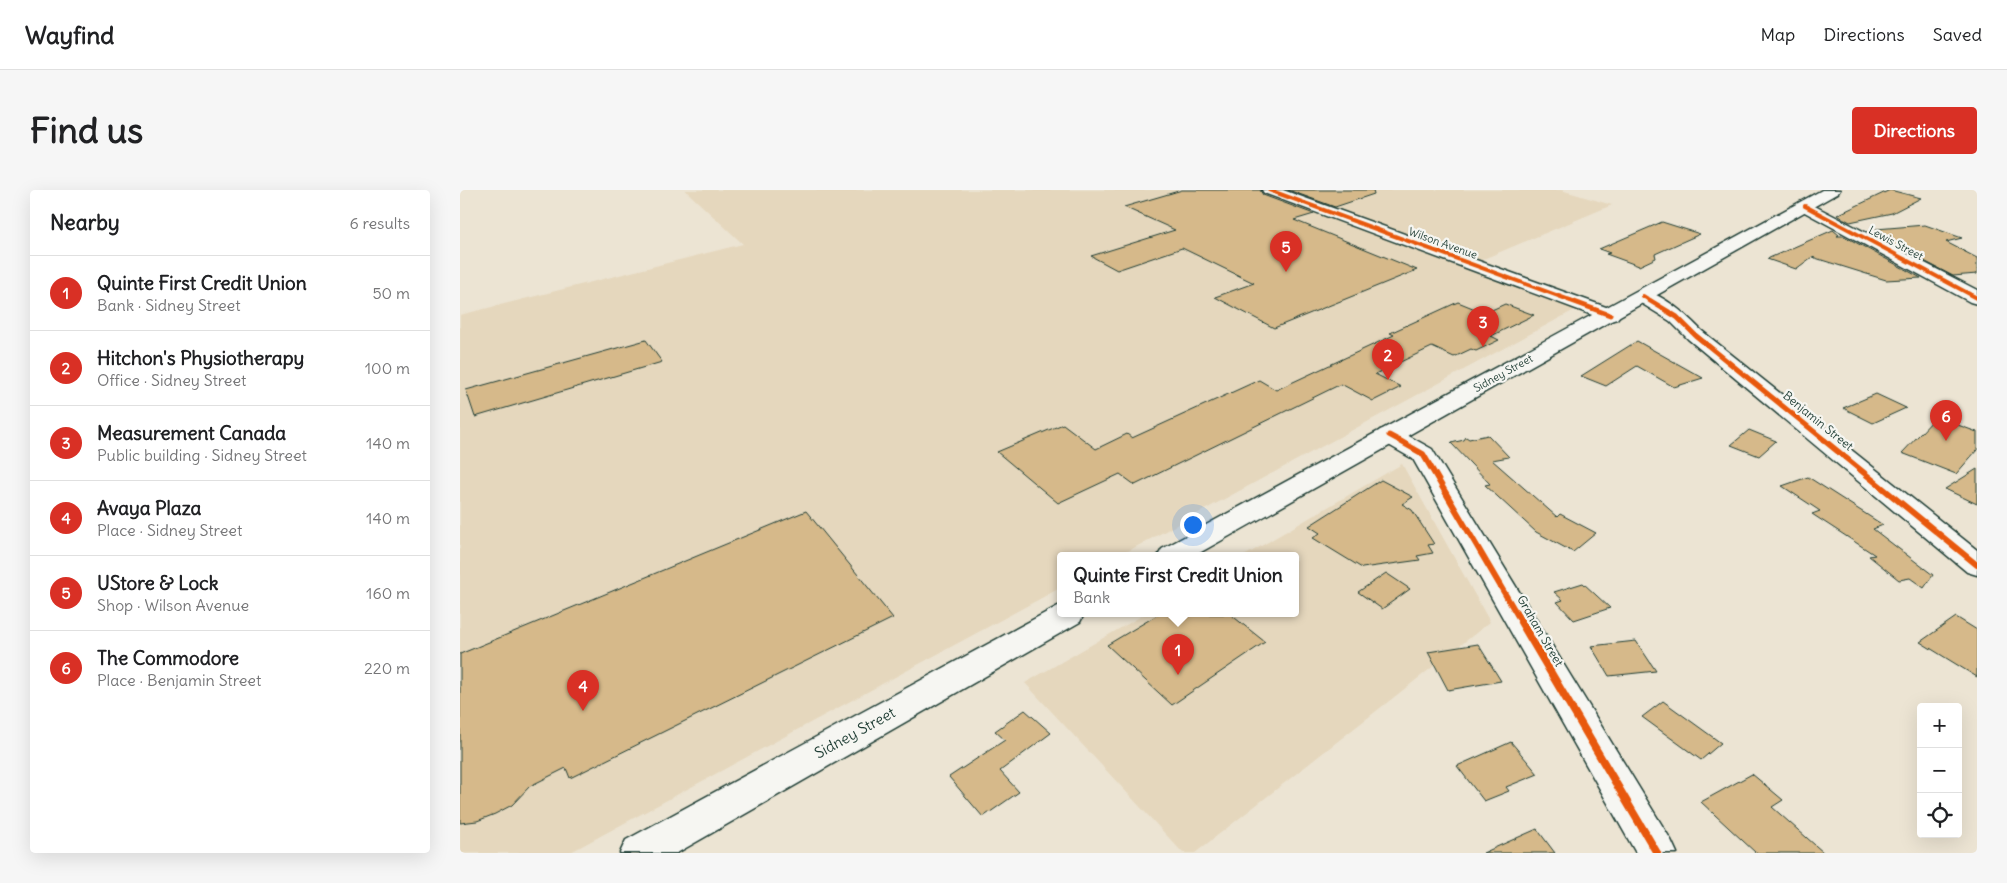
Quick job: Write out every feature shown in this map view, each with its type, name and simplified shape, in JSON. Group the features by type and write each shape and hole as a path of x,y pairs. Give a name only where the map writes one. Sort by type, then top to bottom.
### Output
{"street":[{"name":"Wilson Avenue","path":"1269,190 1610,315"},
{"name":"Sidney Street","path":"1179,552 1610,315 1832,190"},
{"name":"Lewis Street","path":"1805,206 1977,298"},
{"name":"Benjamin Street","path":"1643,296 1677,317 1695,335 1977,565"},
{"name":"Graham Street","path":"1389,435 1422,454 1657,853"},
{"name":"Sidney Street","path":"640,853 1064,617"}],"shaded area":[{"path":"685,190 1561,190 1612,205 1481,260 1591,301 1126,552 1057,552 1057,590 569,853 460,853 460,315 743,244"},
{"path":"1402,464 1490,622 1195,853 1183,853 1025,683 1140,617 1299,617 1299,552 1251,552"}],"building":[{"path":"1182,190 1260,190 1263,195 1314,214 1294,220 1417,270 1274,328 1215,297 1254,283 1182,248 1117,270 1091,256 1175,230 1124,207"},
{"path":"1288,190 1373,190 1374,194 1335,207"},
{"path":"1890,190 1921,198 1892,213 1850,222 1837,215"},
{"path":"1662,222 1700,234 1655,254 1656,258 1639,266 1606,254 1610,253 1599,249"},
{"path":"1925,225 1962,238 1946,242 1977,258 1977,274 1953,276 1872,234 1875,233 1876,229"},
{"path":"1833,230 1839,235 1837,236 1844,236 1921,278 1886,280 1812,257 1796,269 1767,259"},
{"path":"1458,302 1485,313 1505,304 1534,315 1491,336 1499,340 1476,351 1471,349 1454,357 1432,347 1375,374 1401,387 1373,401 1341,384 1135,485 1120,474 1058,503 997,452 1063,424 1096,449 1127,434 1132,438 1259,380 1276,390 1394,335 1390,333"},
{"path":"646,340 662,362 475,417 466,390"},
{"path":"1637,341 1703,378 1674,387 1637,366 1606,386 1581,376"},
{"path":"1876,394 1906,408 1873,423 1843,408"},
{"path":"1936,417 1977,432 1977,450 1956,474 1902,453"},
{"path":"1749,430 1776,441 1759,456 1731,445"},
{"path":"1488,435 1509,457 1492,460 1557,517 1560,514 1596,533 1573,552 1536,532 1485,485 1490,484 1451,443 1464,440 1466,437 1469,439"},
{"path":"1977,469 1977,504 1945,489"},
{"path":"1808,477 1883,525 1873,529 1933,575 1924,588 1910,578 1899,580 1869,556 1875,555 1812,514 1820,511 1782,486"},
{"path":"1381,480 1413,497 1402,504 1412,510 1434,544 1428,545 1433,553 1417,556 1420,560 1362,568 1313,538 1320,533 1309,526"},
{"path":"806,511 893,618 570,778 566,768 530,786 512,805 495,814 477,821 460,823 460,654"},
{"path":"1386,573 1410,589 1382,609 1358,592"},
{"path":"1583,583 1610,608 1574,620 1557,602 1563,600 1554,592"},
{"path":"1154,617 1234,617 1265,642 1172,705 1107,645"},
{"path":"1956,617 1977,630 1977,677 1920,642"},
{"path":"1636,641 1656,671 1609,676 1591,646"},
{"path":"1478,644 1501,681 1448,690 1428,652"},
{"path":"1663,701 1721,743 1701,760 1642,717"},
{"path":"1025,710 1051,733 1000,771 1019,792 983,817 949,777 1005,740 995,731"},
{"path":"1511,742 1538,774 1506,787 1509,791 1484,801 1457,766"},
{"path":"1752,774 1783,800 1772,807 1824,853 1756,853 1701,802"},
{"path":"1537,829 1555,853 1483,853"}],"cycle path":[{"path":"1269,190 1610,315"},
{"path":"1805,206 1977,298"},
{"path":"1643,296 1677,317 1695,335 1977,565"},
{"path":"1389,435 1423,454 1657,853"}],"place":[{"name":"UStore & Lock","path":"1286,272"},
{"name":"Measurement Canada","path":"1483,347"},
{"name":"Hitchon's Physiotherapy","path":"1388,380"},
{"name":"The Commodore","path":"1946,441"},
{"name":"Quinte First Credit Union","path":"1178,675"},
{"name":"Avaya Plaza","path":"583,711"}]}
